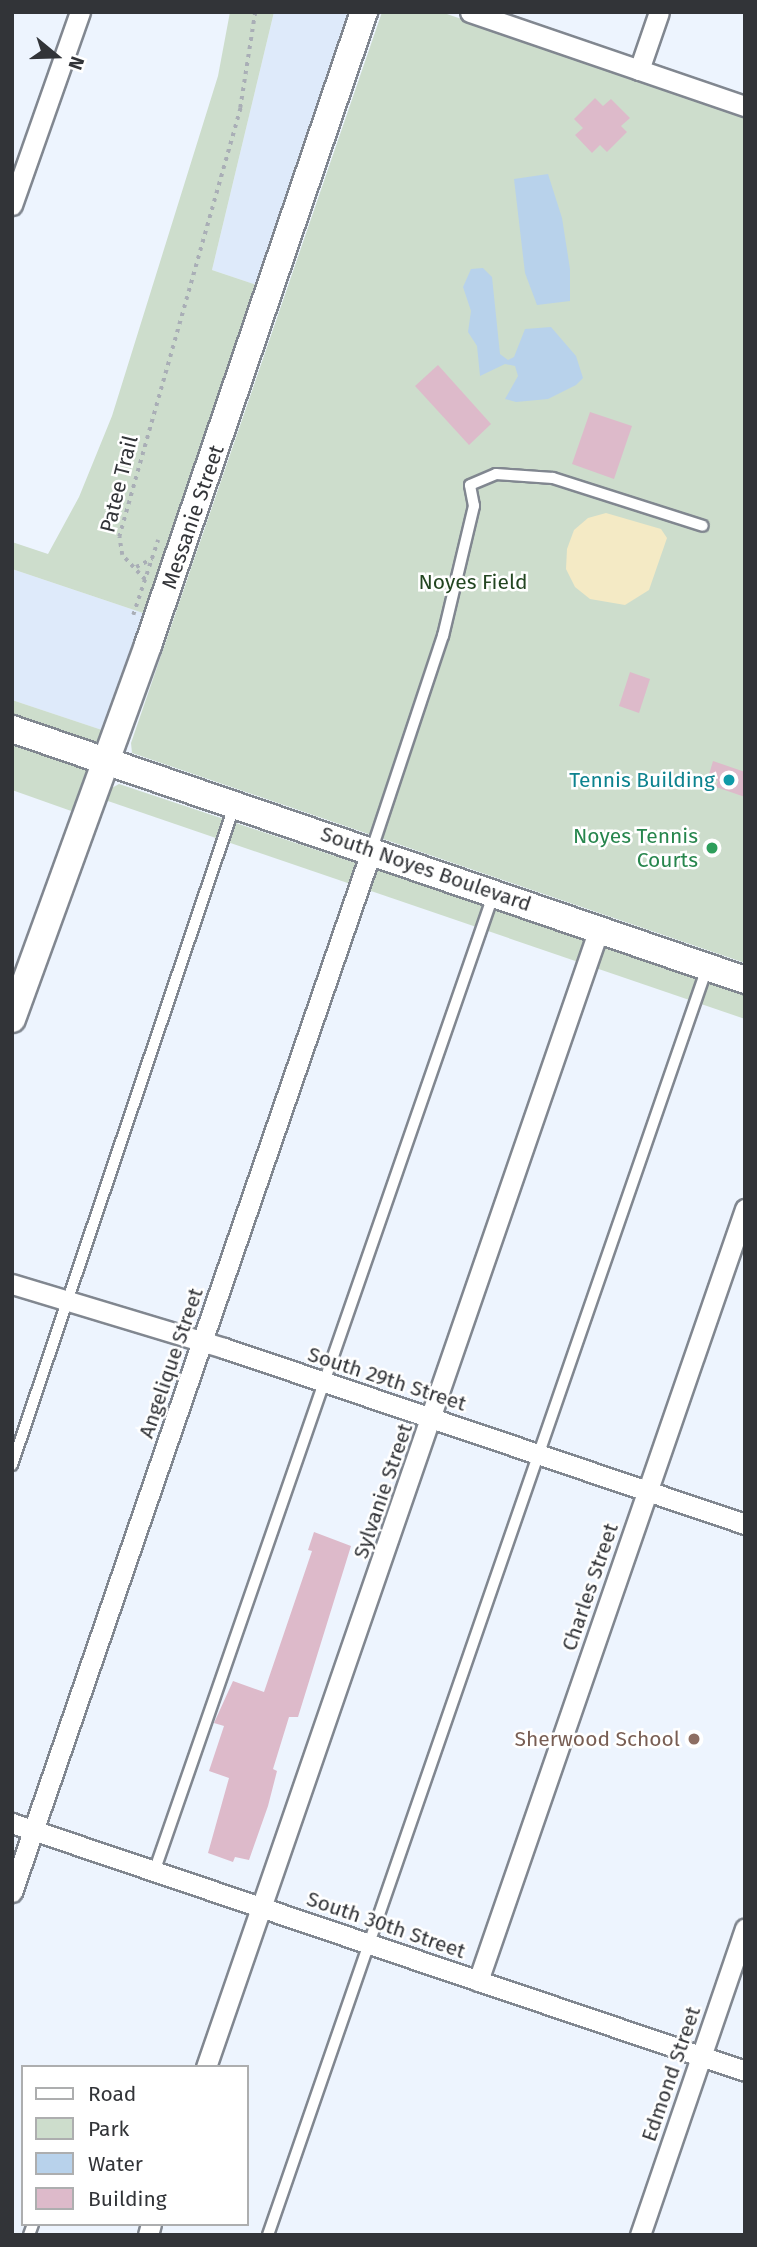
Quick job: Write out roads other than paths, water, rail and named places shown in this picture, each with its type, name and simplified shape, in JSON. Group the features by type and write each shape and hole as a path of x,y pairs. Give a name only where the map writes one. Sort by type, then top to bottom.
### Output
{"street":[{"path":"12,205 16,180 80,12"},
{"name":"Messanie Street","path":"12,1019 106,762 364,12"},
{"path":"470,12 509,19 639,70 745,106"},
{"path":"639,70 659,12"},
{"name":"South Noyes Boulevard","path":"12,729 372,849 745,980"},
{"name":"Angelique Street","path":"12,1892 35,1832 372,849"},
{"name":"Sylvanie Street","path":"207,2065 599,929"},
{"name":"Charles Street","path":"478,1980 745,1209"},
{"name":"South 29th Street","path":"12,1284 432,1417 745,1524"},
{"name":"South 30th Street","path":"12,1823 745,2071"},
{"name":"Edmond Street","path":"640,2235 745,1929"}],"lane":[{"path":"372,849 443,636 474,506 470,485 496,474 553,478 703,526"},
{"path":"12,1465 235,803"},
{"path":"153,1872 494,892"},
{"path":"268,2235 708,967"}],"water":[{"path":"548,174 562,218 570,269 570,301 537,305 525,273 514,179"},
{"path":"483,268 492,277 500,354 508,360 514,357 525,329 551,327 576,356 583,378 576,385 548,399 516,402 505,399 518,376 515,366 505,364 480,376 477,346 468,332 471,311 463,287 471,269"}],"place":[{"name":"Tennis Building","path":"729,780"},
{"name":"Noyes Tennis Courts","path":"712,848"},
{"name":"Sherwood School","path":"694,1739"}],"park label":[{"name":"Noyes Field","path":"473,582"}]}
